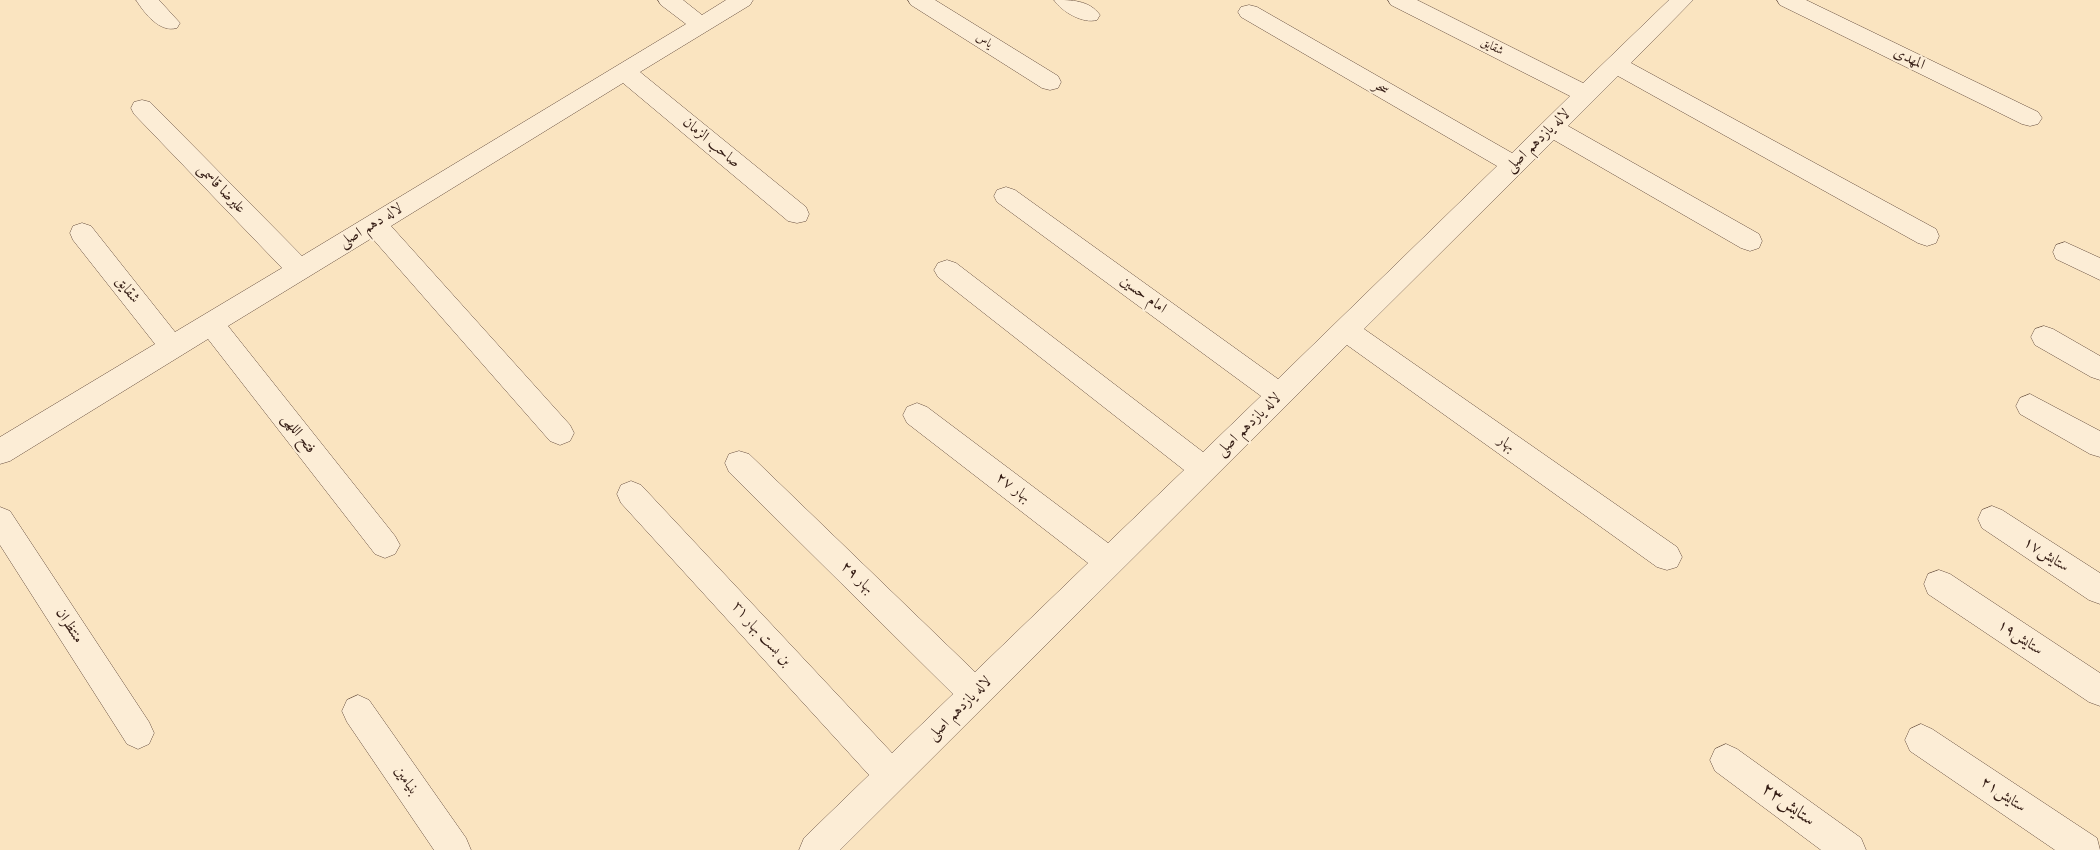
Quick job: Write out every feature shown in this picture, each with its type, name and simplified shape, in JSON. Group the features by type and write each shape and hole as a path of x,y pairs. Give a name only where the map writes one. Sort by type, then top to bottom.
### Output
{"street":[{"path":"147,0 169,23"},
{"path":"668,0 701,25"},
{"name":"لاله دهم اصلی","path":"0,452 742,0"},
{"name":"یاس","path":"919,0 1050,82"},
{"path":"1065,0 1089,15"},
{"name":"شقایق","path":"1399,0 1586,94"},
{"name":"لاله یازدهم اصلی","path":"816,850 1682,0"},
{"name":"المهدی","path":"1788,0 2030,118"},
{"name":"سحر","path":"1249,12 1514,165"},
{"path":"1616,65 1926,236"},
{"name":"صاحب الزمان","path":"625,72 797,214"},
{"name":"علیرضا قاسمی","path":"142,108 300,270"},
{"path":"1552,128 1750,241"},
{"name":"امام حسین","path":"1006,196 1280,395"},
{"path":"374,224 560,433"},
{"name":"شقایق","path":"82,232 172,348"},
{"path":"2065,252 2100,270"},
{"path":"947,270 1204,469"},
{"name":"فتح اللهی","path":"211,324 386,545"},
{"name":"بهار","path":"1346,330 1667,557"},
{"path":"2044,337 2100,369"},
{"path":"2030,406 2100,445"},
{"name":"بهار ۲۷","path":"917,414 1110,562"},
{"name":"بهار ۲۹","path":"739,463 975,694"},
{"name":"بن بست بهار ٣١","path":"631,494 892,776"},
{"name":"ستایش۱۷","path":"1992,519 2100,590"},
{"name":"منتظران","path":"0,520 138,733"},
{"name":"ستایش۱۹","path":"1939,584 2100,691"},
{"name":"بنیامین","path":"358,711 454,850"},
{"name":"ستایش۲۱","path":"1920,740 2086,850"},
{"name":"ستایش۲۳","path":"1726,760 1849,850"}]}
